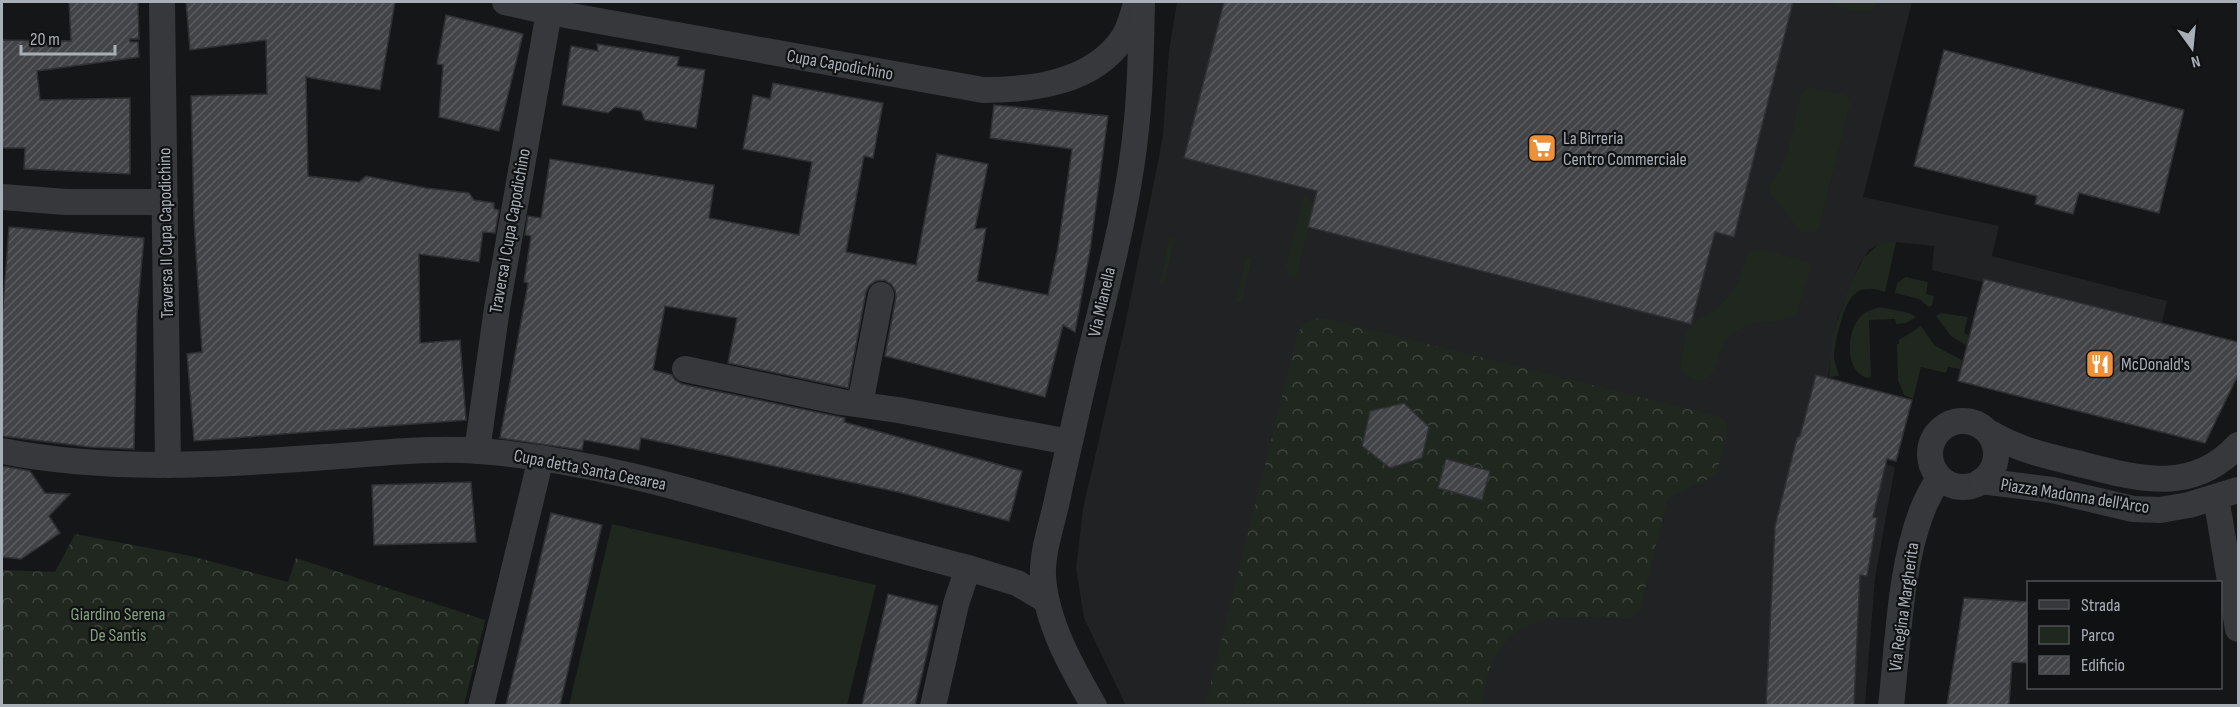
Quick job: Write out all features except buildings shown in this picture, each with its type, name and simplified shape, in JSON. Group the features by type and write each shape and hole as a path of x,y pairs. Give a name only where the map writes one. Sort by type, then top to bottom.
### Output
{"street":[{"name":"Traversa II Cupa Capodichino","path":"162,2 168,465"},
{"name":"Cupa Capodichino","path":"505,2 549,12 971,88 1018,90 1053,84 1082,73 1106,57 1124,38 1140,2"},
{"name":"Via Mianella","path":"1046,600 1043,573 1047,546 1130,172 1137,120 1140,2"},
{"name":"Traversa I Cupa Capodichino","path":"477,451 496,308 549,12"},
{"path":"2,198 66,202 165,202"},
{"path":"860,405 881,295"},
{"path":"685,369 860,405 1069,442"},
{"name":"Piazza Madonna dell'Arco","path":"1990,434 1995,443 1995,464 1990,474 1971,486 1960,487 1939,477 1933,468 1930,446 1942,428 1962,420 1972,421 2009,445 2029,452 2126,476 2152,480 2175,478 2198,472 2223,460 2238,445"},
{"name":"Cupa detta Santa Cesarea","path":"2,451 38,458 90,463 168,465 234,464 411,452 477,451 541,458 666,484 968,568 1017,583 1046,600"},
{"path":"481,705 541,458"},
{"name":"Via Regina Margherita","path":"1891,705 1905,581 1911,552 1924,505 1939,477"},
{"name":"Piazza Madonna dell'Arco","path":"1981,481 2052,490 2133,509 2160,510 2189,505 2227,493"},
{"path":"2227,493 2238,629"},
{"path":"933,705 956,604 968,568"},
{"path":"1046,600 1073,668 1094,705"}],"shaded area":[{"name":"La Birreria Centro Commerciale","path":"1177,2 1912,2 1863,197 1999,226 1992,256 2167,301 2162,323 1985,279 1983,282 1932,270 1934,246 1896,242 1878,245 1869,250 1859,265 1837,320 1828,378 1887,459 1886,464 1895,467 1875,578 1865,705 1126,706 1084,618 1076,568 1083,509 1124,330 1163,135 1169,51"}],"green space":[{"path":"1829,2 1876,2 1873,9 1869,11 1857,11 1844,9"},
{"path":"1809,87 1844,95 1848,97 1850,104 1819,227 1813,233 1801,232 1770,193 1771,182 1781,168 1787,153 1801,93"},
{"path":"1305,192 1310,202 1314,204 1296,279 1288,273 1286,266"},
{"path":"1169,237 1175,239 1164,284 1160,283"},
{"path":"1896,242 1885,292 1866,289 1859,291 1850,300 1840,325 1835,350 1834,358 1839,376 1829,377 1833,333 1849,287 1864,257 1878,245"},
{"path":"1761,249 1808,262 1810,270 1796,315 1783,320 1756,323 1737,331 1724,343 1715,367 1708,377 1703,380 1690,378 1680,364 1688,330 1699,319 1718,308 1739,280 1747,256 1753,250"},
{"path":"1246,257 1252,258 1242,303 1235,302"},
{"path":"1906,277 1928,282 1926,294 1934,296 1932,305 1929,307 1919,299 1895,293 1897,283"},
{"path":"1880,307 1909,313 1916,317 1906,323 1896,324 1895,319 1869,320 1871,377 1867,378 1854,367 1851,359 1850,339 1862,315"},
{"path":"1941,313 1968,317 1964,333 1969,335 1966,345 1951,336 1936,316"},
{"path":"1318,318 1720,417 1727,425 1727,433 1716,475 1667,499 1640,610 1631,618 1626,619 1553,618 1521,629 1507,640 1495,656 1481,705 1205,706 1298,333 1305,322"},
{"path":"1921,326 1935,346 1962,360 1960,369 1948,367 1946,373 1921,367 1913,399 1904,395 1898,380 1897,344 1899,340"},
{"path":"612,524 876,585 847,705 569,705"},
{"name":"Giardino Serena De Santis","path":"75,534 191,556 288,582 296,558 485,620 464,705 2,705 2,570 55,572"}],"place":[{"name":"La Birreria Centro Commerciale","path":"1542,148"},
{"name":"McDonald's","path":"2100,364"}]}
